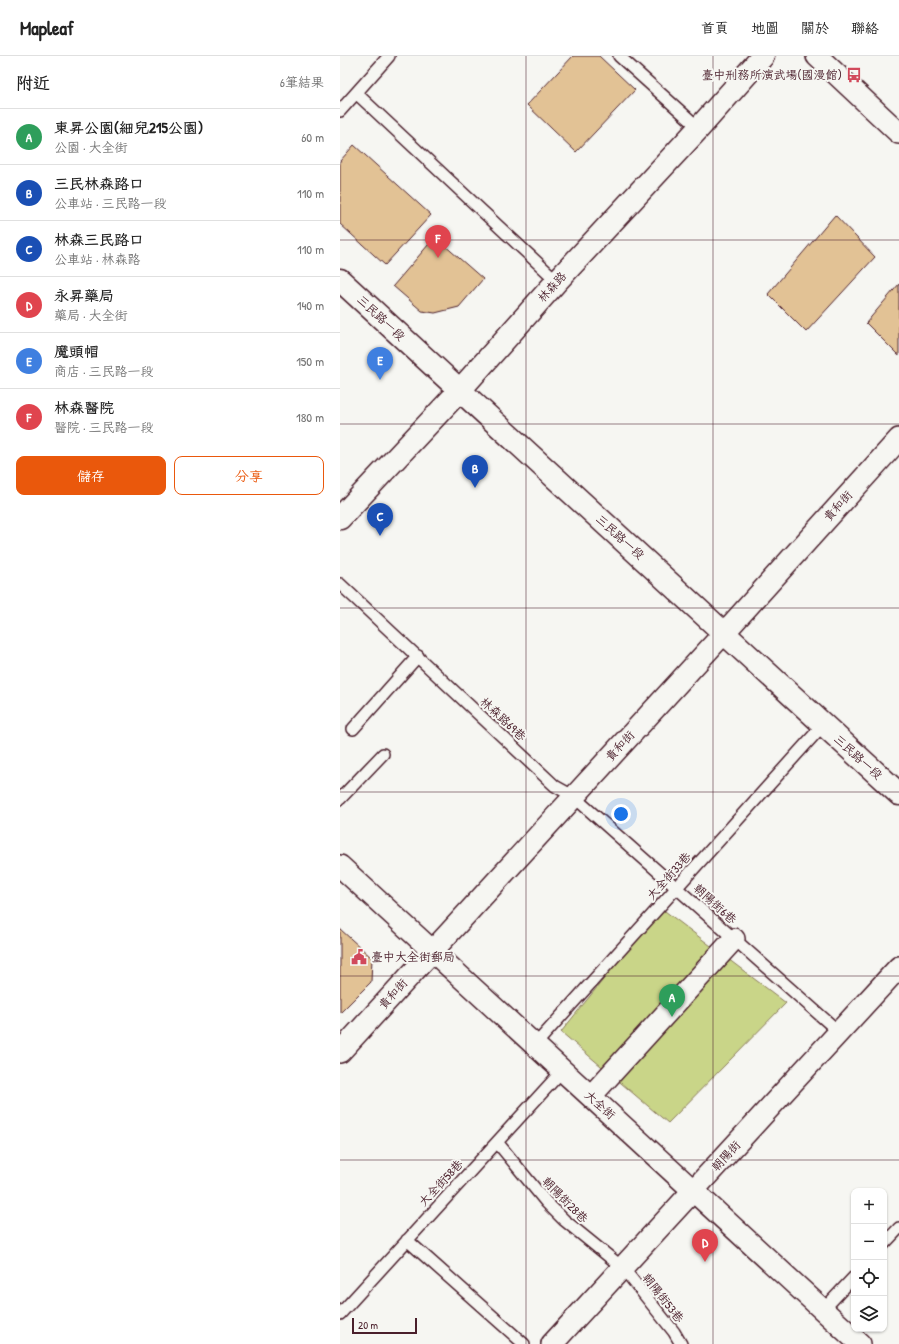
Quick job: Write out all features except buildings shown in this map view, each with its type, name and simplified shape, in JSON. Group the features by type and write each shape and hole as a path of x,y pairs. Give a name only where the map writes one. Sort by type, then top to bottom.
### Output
{"main road":[{"name":"林森路","path":"340,518 460,390 557,281 699,128 763,56"},
{"name":"三民路一段","path":"340,280 899,794"}],"street":[{"path":"817,56 899,133"},
{"name":"貴和街","path":"340,1052 724,633 899,439"},
{"name":"大全街","path":"340,866 860,1344"},
{"path":"590,1096 734,939"},
{"name":"朝陽街","path":"552,1344 899,967"}],"lane":[{"path":"340,111 389,56"},
{"path":"619,56 699,128"},
{"path":"356,93 557,281"},
{"name":"林森路69巷","path":"340,584 555,786 573,796"},
{"path":"353,729 418,656"},
{"name":"大全街33巷","path":"535,1045 823,725"},
{"path":"340,799 383,754"},
{"name":"朝陽街6巷","path":"573,796 839,1032"},
{"name":"大全街58巷","path":"340,1314 562,1070"},
{"name":"朝陽街28巷","path":"497,1142 546,1202 564,1220 623,1268"},
{"path":"887,1241 899,1228"},
{"path":"407,1240 524,1344"},
{"name":"朝陽街53巷","path":"623,1268 674,1332 681,1344"},
{"path":"823,1310 851,1280"}],"green space":[{"path":"661,908 786,1003 668,1123 561,1032"}],"place":[{"name":"臺中刑務所演武場(國漫館)","path":"854,75"},
{"name":"林森醫院","path":"438,258"},
{"name":"魔頭帽","path":"380,380"},
{"name":"三民林森路口","path":"475,488"},
{"name":"林森三民路口","path":"380,536"},
{"name":"臺中大全街郵局","path":"359,957"},
{"name":"東昇公園(細兒215公園)","path":"672,1017"},
{"name":"永昇藥局","path":"705,1262"}]}
